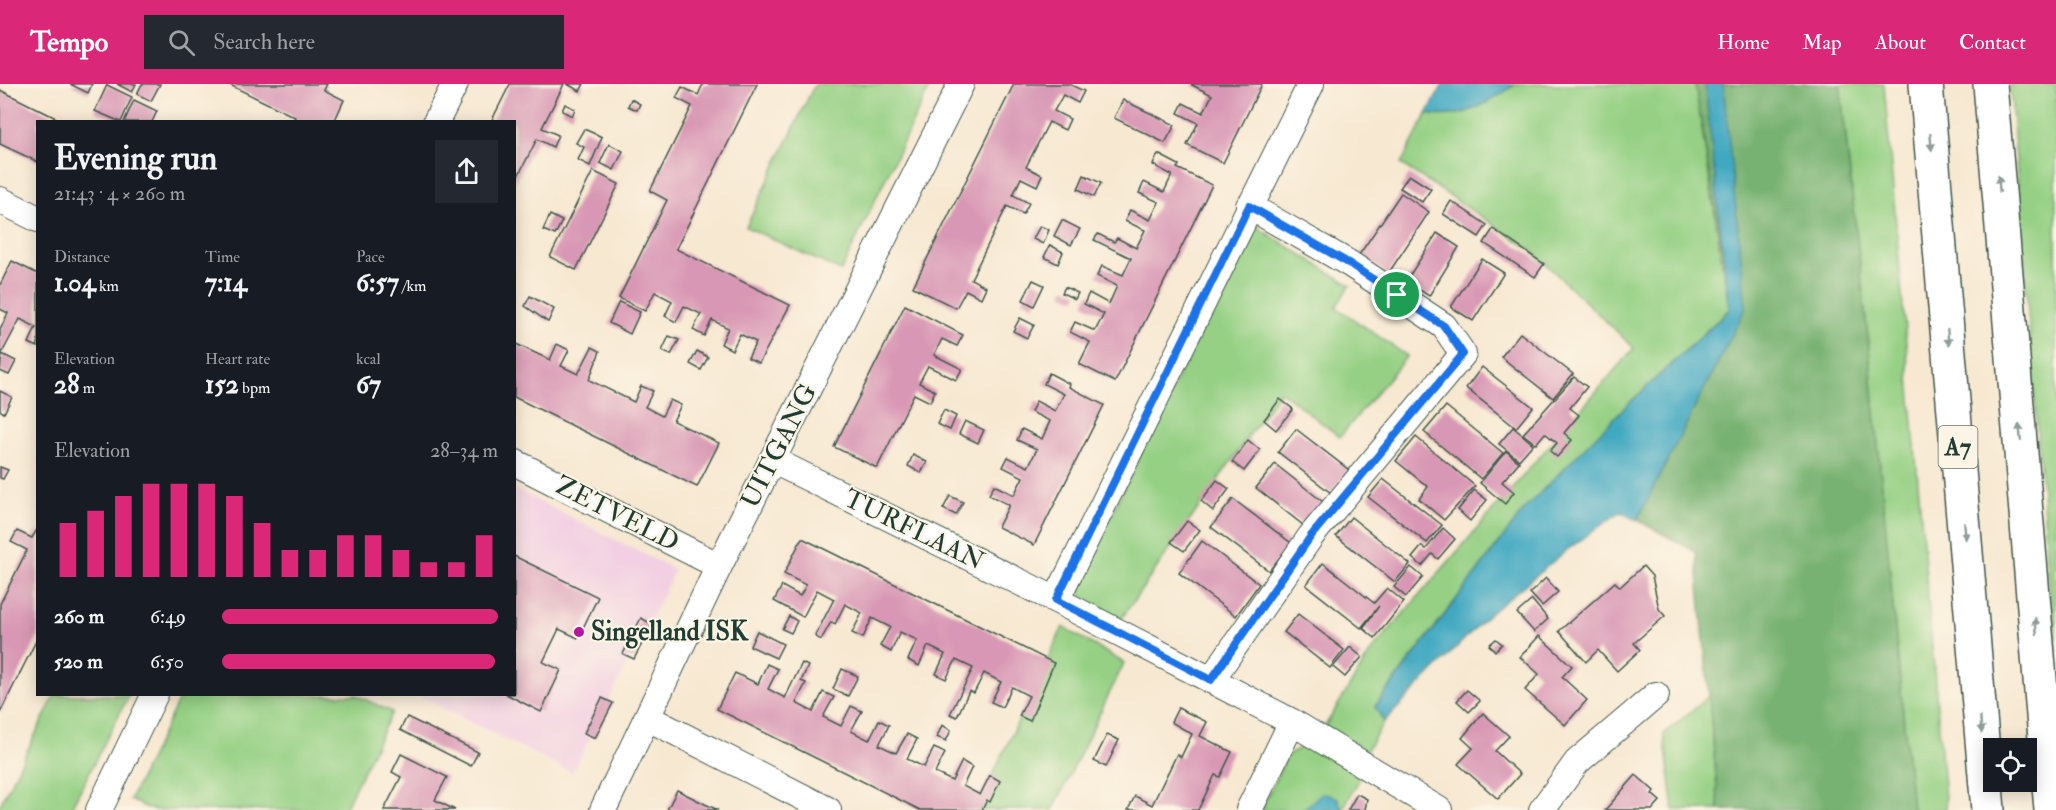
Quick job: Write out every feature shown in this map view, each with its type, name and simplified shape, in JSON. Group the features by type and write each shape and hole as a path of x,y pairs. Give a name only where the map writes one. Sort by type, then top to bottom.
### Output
{"highway":[{"name":"A7","path":"1926,84 1988,810"},
{"path":"1990,84 2051,810"}],"street":[{"name":"UITGANG","path":"603,810 719,566 961,84"},
{"path":"1056,600 1311,84"},
{"path":"437,120 450,86"},
{"path":"0,200 36,218"},
{"path":"1211,680 1311,536 1463,354 1444,326 1350,264 1249,206"},
{"name":"TURFLAAN","path":"772,460 1056,600 1292,722 1439,810"},
{"name":"ZETVELD","path":"516,463 719,566"},
{"path":"1542,810 1577,762 1656,694"},
{"path":"108,807 154,696"},
{"path":"648,718 828,810"},
{"path":"1249,810 1292,722"}],"shaded area":[{"name":"Singelland ISK","path":"516,490 675,570 572,773 419,696 516,696"}],"green space":[{"path":"815,84 931,84 841,271 746,227"},
{"path":"1516,84 1695,84 1729,309 1622,410 1527,506 1375,706 1384,722 1366,751 1325,726 1372,650 1634,348 1529,248 1401,164 1427,114 1440,116 1463,113 1485,104"},
{"path":"1695,84 1840,84 1868,338 1912,810 1719,810 1696,552 1637,520 1735,329"},
{"path":"1840,84 1884,84 1946,810 1912,810 1868,338"},
{"path":"2010,84 2056,84 2056,669"},
{"path":"1252,224 1350,285 1336,307 1407,356 1340,437 1280,391 1119,622 1071,598"},
{"path":"1063,627 1124,663 1053,810 976,810"},
{"path":"54,696 128,696 70,810 0,810 0,805"},
{"path":"181,696 358,696 392,712 344,810 152,810 130,800"},
{"path":"1709,696 1719,810 1674,810 1664,734"},
{"path":"1306,745 1325,753 1360,778 1343,809 1343,806 1305,807 1303,810 1261,810 1288,754"}],"water":[{"path":"1443,84 1516,84 1485,104 1463,113 1440,116 1427,114"},
{"path":"1705,84 1723,84 1746,307 1735,329 1637,520 1620,512 1567,550 1487,616 1384,722 1375,707 1527,506 1622,410 1729,310"},
{"path":"1322,793 1338,798 1342,810 1303,810"}],"building":[{"path":"70,84 92,84 88,93"},
{"path":"117,84 136,84 132,92"},
{"path":"142,84 160,84 151,101 137,94"},
{"path":"228,84 327,84 324,90 344,100 335,120 294,120 295,117"},
{"path":"510,84 564,84 542,128 558,135 553,147 537,139 516,180 516,120 492,120"},
{"path":"567,84 584,84 580,91"},
{"path":"703,84 757,84 676,249 790,305 759,363 748,358 756,342 740,334 732,350 721,344 728,328 712,320 704,336 693,330 701,314 684,306 676,322 665,316 672,301 655,292 645,311 619,298 667,200 650,191 692,106 676,98 682,87 698,95"},
{"path":"1014,84 1069,84 1084,91 1078,103 1063,95 1054,111 1070,119 1065,130 1049,122 1026,167 1042,175 1037,186 1021,178 1013,195 1029,203 1023,214 1007,206 971,279 986,287 981,298 966,290 956,308 913,287"},
{"path":"1190,84 1262,84 1223,163 1187,145 1198,123 1178,113 1183,103 1203,113 1212,95"},
{"path":"107,85 132,97 122,120 95,111"},
{"path":"0,90 60,120 36,120 36,161 0,144"},
{"path":"631,99 640,104 637,110 628,106"},
{"path":"134,100 157,111 153,120 125,120"},
{"path":"1123,100 1175,125 1165,143 1114,118"},
{"path":"565,104 575,109 572,116 562,111"},
{"path":"584,129 602,137 590,166 578,160 584,147 576,143"},
{"path":"609,144 623,151 614,170 600,163"},
{"path":"1158,154 1179,165 1177,168 1212,185 1115,382 1079,364 1090,342 1070,332 1075,322 1095,331 1104,314 1084,304 1089,293 1109,304 1117,286 1097,276 1102,266 1123,275 1131,258 1094,240 1098,234 1114,242 1117,238 1136,248 1145,230 1125,221 1130,210 1150,220 1159,202 1139,193 1144,182 1164,192 1172,175 1153,165"},
{"path":"593,171 619,184 576,270 550,257"},
{"path":"1084,175 1101,183 1094,197 1078,189"},
{"path":"1409,175 1431,189 1422,202 1400,188"},
{"path":"1401,193 1429,212 1388,274 1359,255"},
{"path":"1451,201 1487,225 1479,237 1443,214"},
{"path":"550,215 562,221 555,235 543,230"},
{"path":"1062,220 1080,229 1071,245 1054,236"},
{"path":"1040,226 1049,230 1043,244 1033,239"},
{"path":"1493,229 1544,264 1535,277 1484,243"},
{"path":"1437,233 1459,247 1429,296 1406,281"},
{"path":"1050,245 1063,252 1058,264 1044,257"},
{"path":"1482,259 1504,273 1473,321 1451,307"},
{"path":"12,261 36,273 36,327 20,319 2,353 0,351 0,330 8,313 0,309 0,285"},
{"path":"1033,280 1044,285 1034,306 1023,300"},
{"path":"1065,287 1078,293 1075,299 1062,293"},
{"path":"530,296 554,309 548,322 525,306"},
{"path":"619,302 640,312 630,334 609,323"},
{"path":"905,305 963,335 957,346 942,339 934,355 962,369 956,380 928,366 919,383 935,391 930,402 914,394 877,468 834,447"},
{"path":"1020,318 1034,325 1027,338 1013,331"},
{"path":"36,327 36,346 29,343"},
{"path":"1520,333 1573,374 1553,398 1501,357"},
{"path":"669,336 679,340 671,355 662,351"},
{"path":"516,344 550,360 557,344 569,350 561,366 578,374 592,347 600,351 589,380 634,402 641,386 653,391 645,407 662,416 670,400 681,405 673,421 719,443 697,487 516,398"},
{"path":"697,351 708,357 701,370 690,364"},
{"path":"2,354 16,361 9,375 0,371"},
{"path":"1482,367 1533,407 1516,428 1466,388"},
{"path":"1049,373 1070,384 1069,387 1104,405 1034,545 998,527 1009,505 989,495 994,485 1014,495 1023,477 1003,467 1008,457 1028,467 1037,449 1017,440 1022,429 1042,439 1050,421 1031,412 1036,401 1055,411 1064,394 1044,384"},
{"path":"1574,377 1587,387 1570,408 1579,415 1564,433 1572,440 1557,457 1550,451 1557,443 1545,433 1536,444 1523,434"},
{"path":"0,391 12,397 4,413 0,410"},
{"path":"1280,399 1293,409 1276,430 1264,420"},
{"path":"1446,406 1503,453 1481,479 1424,432"},
{"path":"944,410 956,416 950,430 937,424"},
{"path":"965,421 984,430 978,443 959,434"},
{"path":"1513,427 1533,444 1519,460 1499,444"},
{"path":"1296,429 1349,470 1331,493 1278,452"},
{"path":"1416,437 1475,486 1444,520 1419,499 1428,487 1396,461"},
{"path":"1248,440 1260,450 1244,471 1232,462"},
{"path":"1506,451 1519,462 1502,482 1514,492 1505,504 1480,483"},
{"path":"913,455 927,462 921,473 908,466"},
{"path":"1275,464 1327,505 1308,529 1256,488"},
{"path":"0,467 8,470 3,479 0,478"},
{"path":"1383,479 1442,525 1427,543 1368,497"},
{"path":"1217,480 1229,489 1213,511 1201,501"},
{"path":"1474,490 1487,500 1470,521 1458,510"},
{"path":"950,496 963,502 956,515 943,509"},
{"path":"1233,499 1291,543 1269,571 1211,527"},
{"path":"1351,517 1410,564 1395,582 1336,536"},
{"path":"1187,521 1200,530 1184,551 1171,542"},
{"path":"1443,528 1455,539 1438,559 1432,554 1422,566 1412,558 1422,546 1426,549"},
{"path":"17,531 32,538 36,531 36,641 0,713 0,604 27,550 11,542"},
{"path":"802,538 1054,663 1030,721 1019,716 1029,696 1012,687 1002,707 991,702 1001,682 984,673 974,693 969,691 957,717 950,714 973,668 956,660 946,679 936,674 945,654 928,646 919,666 908,660 917,640 900,632 891,652 880,646 890,627 872,618 863,638 852,633 862,613 845,604 835,624 831,622 821,640 815,636 834,599 817,590 803,617 774,601 782,586 800,596 806,585 784,574"},
{"path":"1202,541 1259,584 1236,616 1179,573"},
{"path":"516,557 598,597 578,638 559,629 543,662 561,670 541,712 510,696 516,696"},
{"path":"1323,563 1374,603 1387,588 1404,602 1375,638 1363,628 1379,606 1361,628 1306,585"},
{"path":"1643,566 1652,576 1659,609 1665,616 1634,643 1640,650 1617,671 1598,650 1586,662 1559,631 1615,582 1620,587"},
{"path":"1411,567 1423,577 1406,597 1394,587"},
{"path":"1546,578 1558,592 1542,606 1530,593"},
{"path":"1532,600 1548,619 1534,632 1517,613"},
{"path":"1298,614 1344,650 1330,668 1284,632"},
{"path":"789,616 797,621 791,633 782,629"},
{"path":"641,618 652,624 634,659 623,654"},
{"path":"757,631 783,644 776,658 750,646"},
{"path":"1539,636 1572,666 1562,677 1587,700 1565,725 1525,690 1539,674 1520,657"},
{"path":"1496,639 1502,644 1495,651 1489,645"},
{"path":"1350,647 1362,657 1345,677 1333,667"},
{"path":"802,663 808,666 801,681 806,683 796,703 813,712 823,692 834,697 823,717 841,726 851,706 862,711 851,731 869,740 879,720 889,725 879,745 896,753 907,734 917,739 907,759 924,767 934,748 945,753 935,773 952,781 962,761 972,767 963,786 980,795 990,775 1000,781 990,802 987,800 982,810 920,810 717,709 735,673 758,684 767,664 778,669 768,689 785,698"},
{"path":"842,669 858,676 848,696 833,689"},
{"path":"1467,690 1480,701 1469,712 1457,701"},
{"path":"602,698 613,703 595,738 584,733"},
{"path":"1178,708 1207,722 1200,736 1232,752 1220,777 1215,775 1198,810 1128,810 1135,796 1152,805 1177,754 1181,757 1192,734 1171,722"},
{"path":"1483,713 1509,736 1495,751 1520,774 1498,799 1458,764 1473,748 1462,738"},
{"path":"407,717 478,752 471,766 400,730"},
{"path":"942,725 951,730 946,741 937,737"},
{"path":"1107,735 1119,740 1106,767 1094,761"},
{"path":"401,754 447,777 435,800 455,810 384,810 401,777 392,772"},
{"path":"1636,775 1654,791 1652,794 1660,801 1652,810 1605,810"},
{"path":"677,790 705,804 718,810 667,810"},
{"path":"1357,794 1367,799 1365,810 1348,810"}],"place":[{"name":"Singelland ISK","path":"579,632"}],"route":[{"path":"1249,206 1350,264 1397,295 1444,326 1463,354 1311,536 1211,680 1056,600 1249,206"}]}
